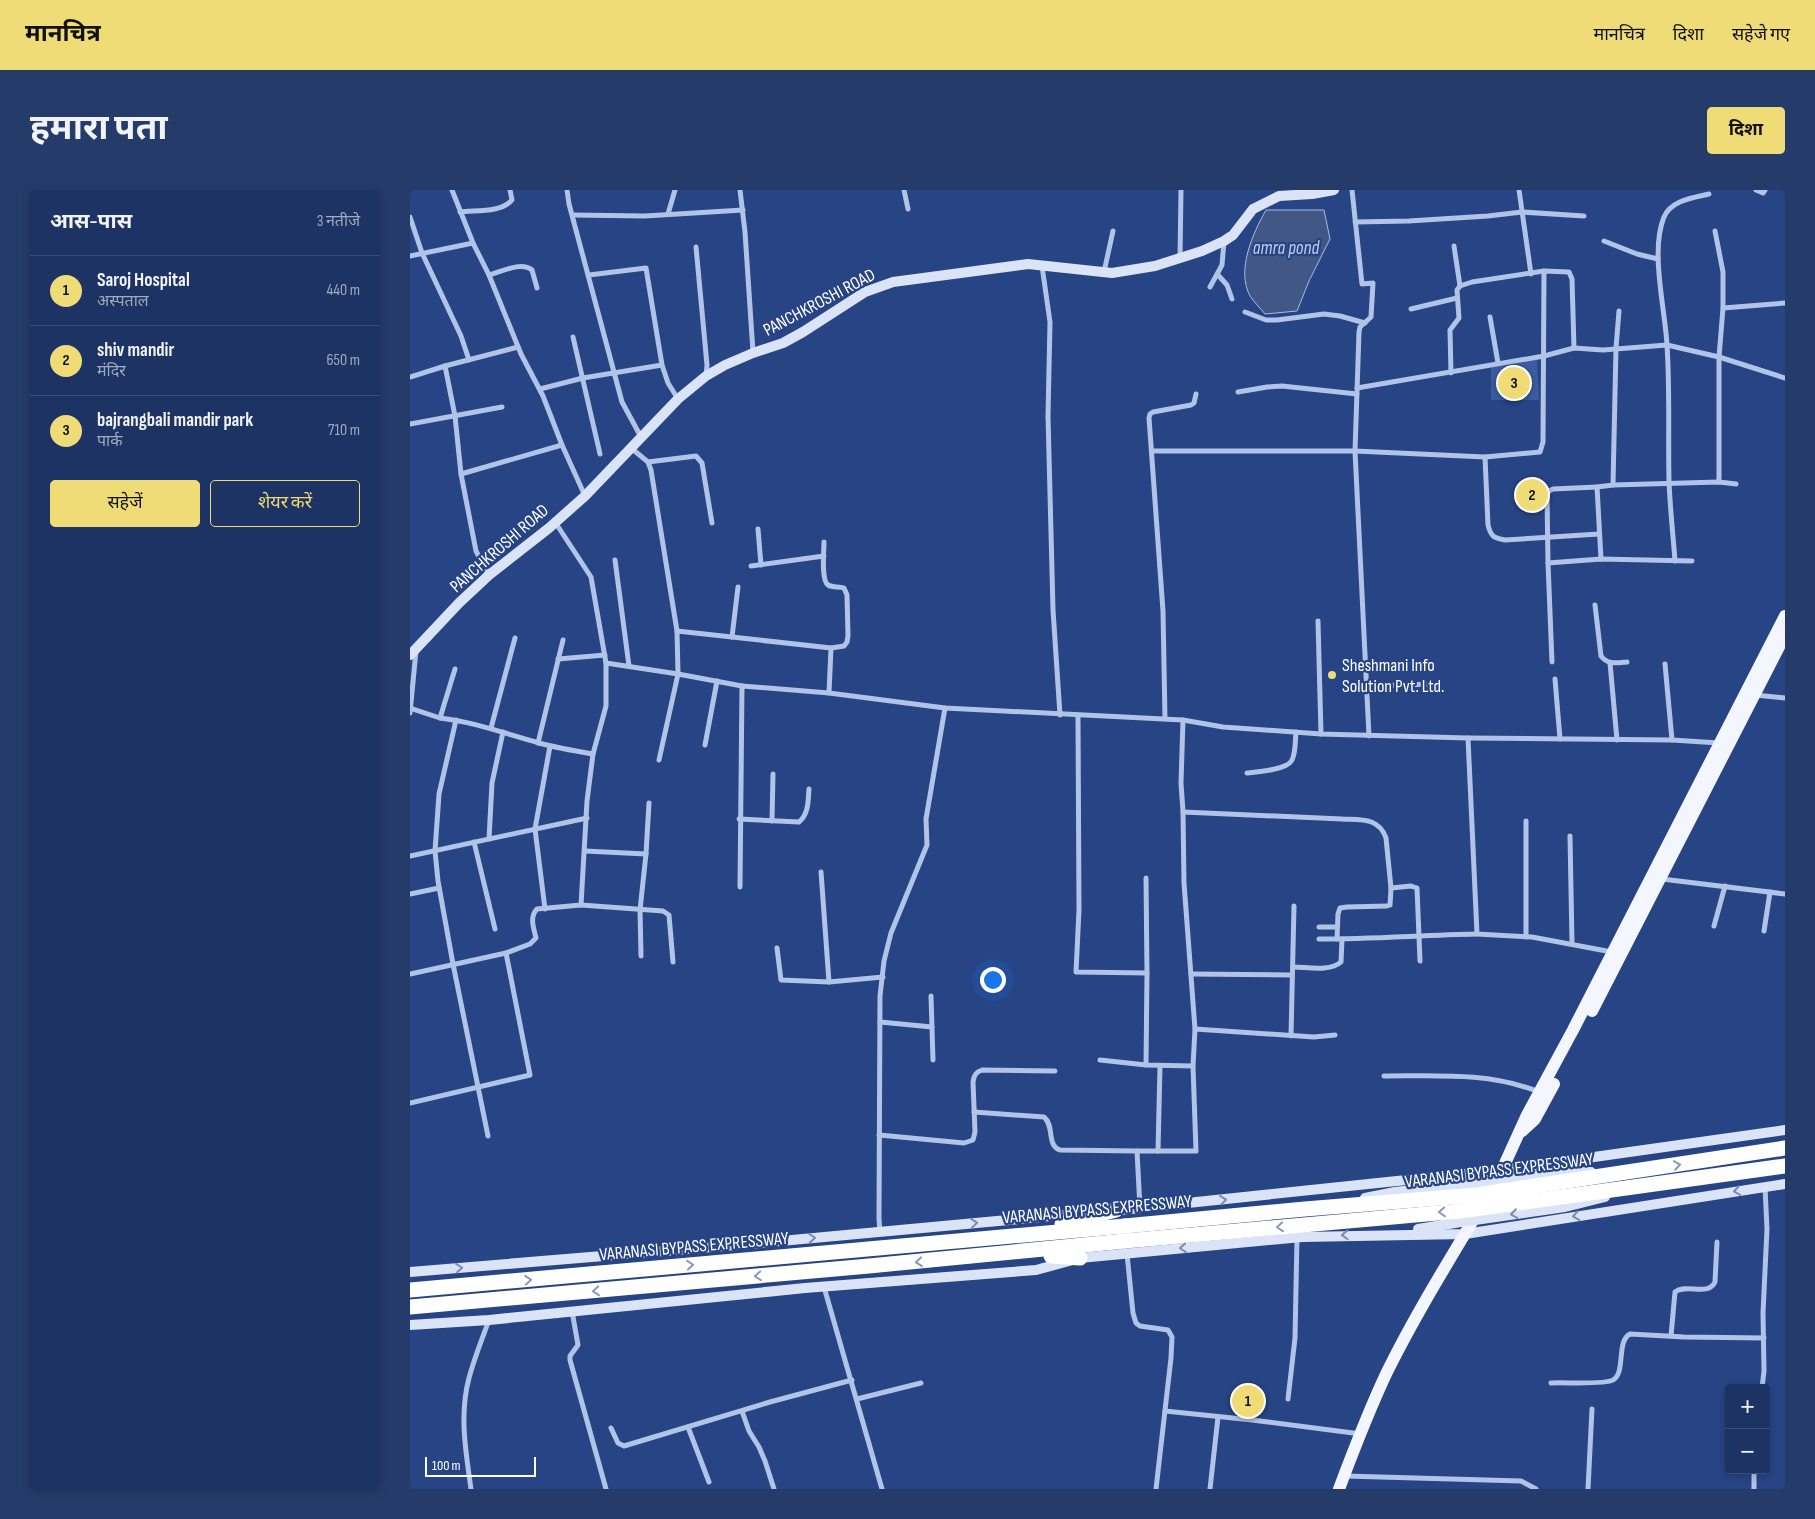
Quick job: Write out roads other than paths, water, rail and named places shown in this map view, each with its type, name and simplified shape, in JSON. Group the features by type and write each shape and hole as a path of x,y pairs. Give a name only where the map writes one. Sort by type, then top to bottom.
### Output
{"highway":[{"name":"VARANASI BYPASS EXPRESSWAY","path":"410,1290 999,1237 1125,1240 1305,1209 1476,1195 1785,1148"},
{"name":"VARANASI BYPASS EXPRESSWAY","path":"410,1307 1010,1253 1125,1240 1460,1211 1785,1166"},
{"path":"999,1237 1071,1222 1116,1210"},
{"path":"1010,1253 1080,1258"}],"main road":[{"path":"1518,1135 1535,1119 1661,879 1750,694 1785,616"},
{"path":"1340,1489 1360,1434 1392,1363 1463,1228 1502,1170 1527,1115 1719,743 1785,635"}],"street":[{"path":"452,190 472,243 489,275 518,347 540,390 585,496"},
{"path":"460,212 500,208 508,205 512,200 510,190"},
{"path":"567,190 572,216 622,402 641,437"},
{"path":"668,214 674,190"},
{"path":"740,190 753,353"},
{"path":"904,190 908,209"},
{"path":"1180,258 1181,190"},
{"name":"PANCHKROSHI ROAD","path":"413,652 459,603 489,575 585,496 678,399 706,376 724,365 782,343 803,332 865,292 893,282 1028,264 1112,273 1155,266 1202,251 1224,241 1233,235 1253,209 1279,193 1312,194 1334,190"},
{"path":"1352,190 1362,284 1373,283 1371,317 1360,327 1359,332 1355,451 1369,736"},
{"path":"1519,190 1531,274"},
{"path":"1756,190 1764,193 1765,190"},
{"path":"1675,561 1669,483 1667,345 1658,259 1659,233 1668,210 1673,206 1685,200 1709,194"},
{"path":"572,216 743,210"},
{"path":"1355,222 1409,221 1522,212 1584,216"},
{"path":"410,217 422,253 461,336 469,360"},
{"path":"1104,272 1113,231"},
{"path":"1715,231 1723,272 1723,308 1719,357 1719,482"},
{"path":"1210,287 1222,266 1224,241"},
{"path":"1604,241 1637,254 1658,259"},
{"path":"410,256 472,243"},
{"path":"1451,372 1449,336 1450,330 1459,318 1457,290 1460,286 1454,246"},
{"path":"696,247 707,366 706,376"},
{"path":"489,275 519,266 530,267 537,288"},
{"path":"1042,266 1050,322 1048,416 1053,610 1060,715"},
{"path":"589,275 646,268 662,365 668,383 678,399"},
{"path":"1152,451 1355,451 1484,457 1540,452 1542,448 1544,272"},
{"path":"1460,286 1472,282 1544,272 1569,272 1572,279 1574,348"},
{"path":"1218,275 1227,285 1232,299"},
{"path":"1411,309 1457,298"},
{"path":"1723,308 1785,303"},
{"path":"1613,485 1616,348 1619,311"},
{"path":"1244,312 1266,320 1324,314 1365,323"},
{"path":"1490,317 1498,363"},
{"path":"572,337 600,454"},
{"path":"1357,388 1544,356 1574,348 1603,350 1667,345 1719,357 1785,378"},
{"path":"410,377 518,347"},
{"path":"540,390 583,378 662,365"},
{"path":"444,366 455,416 461,474 476,551 489,575"},
{"path":"1238,392 1282,386 1357,394"},
{"path":"1165,719 1163,611 1150,414 1191,405 1194,403 1196,394"},
{"path":"410,424 502,407"},
{"path":"461,474 562,445"},
{"path":"631,448 648,462 677,631 678,674 660,760"},
{"path":"648,462 688,456 699,458 702,463 712,522"},
{"path":"1484,457 1488,525 1491,536 1505,540 1600,534"},
{"path":"1552,662 1548,563 1549,491 1553,489 1613,485 1719,482 1736,484"},
{"path":"1597,487 1601,560"},
{"path":"555,522 591,577 606,663 606,706 593,754 586,818 581,905"},
{"path":"758,529 762,565"},
{"path":"677,631 831,648 841,647 847,642 847,594 844,588 826,584 824,575 824,542"},
{"path":"751,566 824,556"},
{"path":"615,560 629,666"},
{"path":"1548,563 1601,560 1692,561"},
{"path":"732,637 738,587"},
{"path":"1595,605 1601,656 1605,662 1626,662"},
{"path":"1318,621 1321,734"},
{"path":"491,728 515,638"},
{"path":"538,743 563,640"},
{"path":"829,693 831,648"},
{"path":"413,652 411,709 440,718 491,728 550,746 593,754"},
{"path":"558,659 605,655"},
{"path":"606,663 742,686 829,693 945,708 1183,720 1223,727 1321,734 1672,740 1719,743"},
{"path":"1610,663 1617,740"},
{"path":"1665,664 1672,740"},
{"path":"440,718 455,669"},
{"path":"1555,679 1560,739"},
{"path":"704,745 717,681"},
{"path":"1367,686 1435,684"},
{"path":"740,887 739,819 742,686"},
{"path":"1750,694 1785,698"},
{"path":"880,1232 879,1135 882,977 891,933 927,845 926,819 945,708"},
{"path":"1078,716 1079,910 1076,972 1148,973"},
{"path":"456,720 439,794 435,850 439,888 453,964 488,1136"},
{"path":"974,1112 1044,1117 1050,1123 1052,1145 1060,1150 1196,1151 1194,1066 1196,1029 1184,883 1181,783 1183,720"},
{"path":"489,839 492,783 503,732"},
{"path":"1247,773 1263,772 1288,765 1292,761 1294,754 1296,732"},
{"path":"1468,738 1477,934"},
{"path":"545,909 535,829 550,746"},
{"path":"772,822 773,774"},
{"path":"739,819 799,822 804,818 806,812 810,788"},
{"path":"640,956 640,910 649,803"},
{"path":"1183,812 1342,819 1367,821 1379,825 1386,838 1391,888 1390,905 1347,906 1340,908 1338,910 1337,927 1340,939 1341,962 1337,966 1330,968 1293,967"},
{"path":"410,856 586,818"},
{"path":"1526,821 1526,937"},
{"path":"1570,836 1572,943"},
{"path":"474,842 495,929"},
{"path":"585,851 646,854"},
{"path":"821,872 829,982"},
{"path":"1146,878 1148,973 1146,1065"},
{"path":"1661,879 1785,894"},
{"path":"1391,888 1410,886 1417,888 1420,961"},
{"path":"1714,926 1725,886"},
{"path":"410,894 439,888"},
{"path":"1764,931 1770,892"},
{"path":"410,974 506,953 530,944 536,938 532,918 533,913 537,909 581,905 663,911 668,915 673,962"},
{"path":"1291,1036 1294,906"},
{"path":"1319,926 1337,927"},
{"path":"1319,939 1477,934 1526,937 1572,943 1612,952"},
{"path":"777,948 781,980 829,982 882,977"},
{"path":"410,1103 530,1075 506,953"},
{"path":"1191,974 1292,975"},
{"path":"931,996 933,1060"},
{"path":"880,1022 932,1027"},
{"path":"1196,1029 1314,1037 1336,1035"},
{"path":"1100,1060 1160,1066 1194,1066"},
{"path":"1158,1151 1160,1066"},
{"path":"879,1135 969,1142 973,1140 975,1132 973,1082 977,1072 982,1070 1055,1071"},
{"path":"1384,1076 1466,1076 1519,1084 1540,1092"},
{"path":"410,1272 1140,1209 1502,1170 1785,1130"},
{"path":"1137,1151 1140,1209"},
{"path":"1463,1228 1565,1207 1664,1182"},
{"path":"410,1325 489,1320 824,1287 1036,1270 1080,1258 1125,1240 1297,1237 1463,1228 1785,1184"},
{"path":"1762,1384 1763,1313 1767,1229 1765,1187"},
{"path":"1288,1399 1295,1338 1297,1237"},
{"path":"1125,1240 1133,1313 1136,1323 1140,1326 1168,1330 1172,1337 1156,1489"},
{"path":"1671,1336 1675,1292 1681,1288 1709,1289 1715,1282 1717,1242"},
{"path":"824,1287 882,1489"},
{"path":"572,1311 578,1345 570,1356 570,1360 606,1489"},
{"path":"471,1489 464,1446 466,1393 469,1378 489,1320"},
{"path":"1551,1382 1604,1382 1614,1380 1623,1341 1627,1335 1764,1338"},
{"path":"611,1428 618,1443 624,1446 852,1380"},
{"path":"857,1399 921,1383"},
{"path":"1588,1489 1592,1410"},
{"path":"742,1411 749,1432 765,1460 774,1489"},
{"path":"1165,1412 1252,1420 1360,1434"},
{"path":"1210,1489 1218,1417"},
{"path":"688,1427 709,1482"},
{"path":"1754,1474 1754,1489"},
{"path":"1344,1476 1521,1481 1536,1489"}],"water":[{"name":"amra pond","path":"1266,210 1324,210 1330,239 1309,281 1297,311 1265,314 1250,296 1246,286 1245,263 1256,229"}],"place":[{"name":"bajrangbali mandir park","path":"1514,383"},
{"name":"shiv mandir","path":"1532,495"},
{"name":"Sheshmani Info Solution Pvt. Ltd.","path":"1332,675"},
{"name":"Saroj Hospital","path":"1248,1401"}]}
